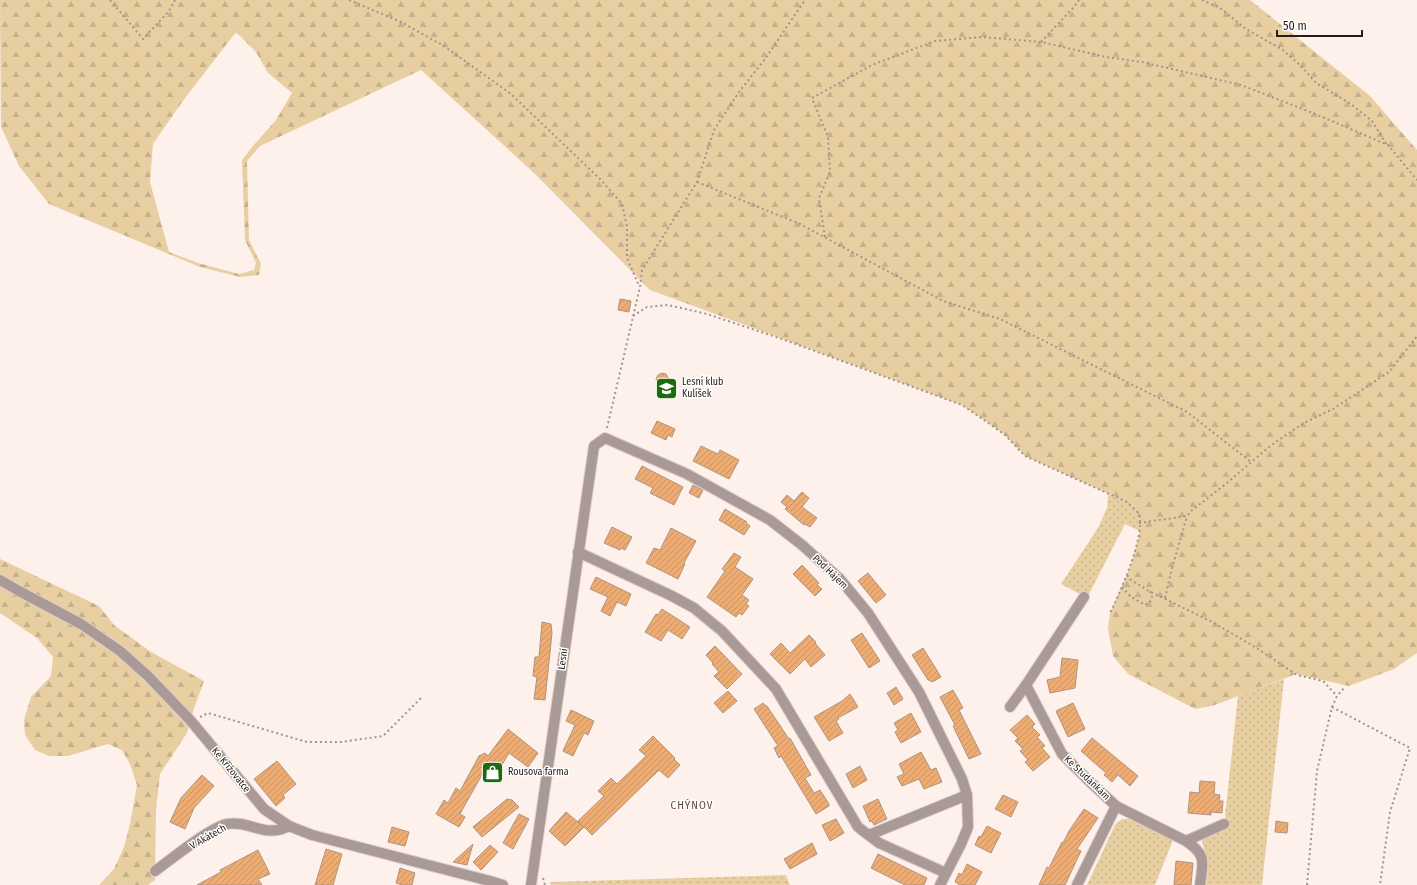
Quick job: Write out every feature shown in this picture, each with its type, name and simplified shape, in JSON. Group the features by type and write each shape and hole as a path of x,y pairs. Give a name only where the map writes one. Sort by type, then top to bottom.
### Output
{"street":[{"name":"Lesní","path":"531,885 594,446 605,438"},
{"name":"Pod Hájem","path":"605,438 687,474 770,520 802,545 840,580 868,613 919,692 962,779 967,795 968,827 940,885"},
{"path":"578,552 672,596 694,608 722,631 776,689 858,826 879,843 946,873"},
{"name":"Ke Křižovatce","path":"0,580 81,624 120,651 148,676 192,721 260,804 273,816 289,826 312,835 503,885"},
{"path":"1010,707 1084,596"},
{"name":"Ke Studánkám","path":"1026,685 1062,754 1116,806 1186,841 1196,848 1203,859 1200,885"},
{"path":"869,835 967,795"},
{"name":"Ke Studánkám","path":"1077,885 1116,806"},
{"name":"V Akátech","path":"155,871 206,835 225,825 236,823 271,832 280,831 289,826"},
{"path":"1186,841 1224,824"}],"path":[{"path":"110,0 142,39 169,11 175,0"},
{"path":"349,0 401,22 444,46 511,94 600,179 622,204 627,227 627,258 640,287"},
{"path":"605,438 640,287 642,270 697,182 714,130 739,92 765,59 805,0"},
{"path":"1041,42 1079,0"},
{"path":"1202,0 1220,8 1246,29 1283,50 1301,66 1316,83 1351,104 1372,121 1388,146 1417,180"},
{"path":"824,237 819,198 830,172 828,136 812,98 872,65 935,41 982,37 1041,42 1106,58 1142,62 1241,85 1313,112 1388,146"},
{"path":"697,182 800,224 943,301 1000,319 1187,412 1251,462"},
{"path":"633,316 647,307 668,305 707,314 782,339 962,405 1004,435 1025,456 1127,502 1138,514 1140,531 1127,575 1110,613"},
{"path":"1165,598 1187,516 1191,511 1227,483 1270,446 1304,423 1333,409 1389,372 1417,336"},
{"path":"1139,522 1187,516"},
{"path":"1127,575 1131,580 1212,622 1255,647 1297,675 1323,681 1337,696"},
{"path":"1122,587 1130,596 1145,605 1150,602 1152,597 1152,593 1149,590"},
{"path":"1307,885 1317,771 1332,707 1337,696 1345,687"},
{"path":"192,721 208,713 307,742 341,742 383,736 421,698"},
{"path":"1332,707 1410,748 1390,812 1380,885"}],"green space":[{"path":"0,0 1250,0 1370,96 1417,150 1417,653 1394,669 1349,686 1296,674 1212,706 1195,709 1128,674 1113,656 1108,628 1110,613 1127,575 1140,531 1138,514 1127,502 1025,456 1005,435 962,405 650,290 534,173 421,70 260,146 247,161 249,240 261,264 259,275 240,277 200,267 49,204 19,166 1,127","holes":["236,32 256,52 268,73 292,93 276,120 242,160 245,240 256,263 254,270 239,274 198,263 169,252 150,182 153,144 182,102"]},
{"path":"1108,494 1127,502 1138,514 1140,531 1125,524 1087,598 1061,584 1098,528 1107,508"},
{"path":"0,559 99,606 114,625 151,652 204,681 187,733 160,774 156,810 155,880 148,885 99,885 114,869 124,847 137,785 130,764 122,750 108,744 68,756 49,756 35,750 25,735 24,720 31,697 51,676 53,657 37,638 0,613"},
{"path":"1284,679 1262,885 1206,885 1208,861 1202,842 1203,839 1228,821 1225,816 1238,696"},
{"path":"1122,819 1129,819 1173,840 1155,885 1087,885 1115,825"},
{"path":"786,875 790,885 551,885 550,882"}],"building":[{"path":"620,299 631,301 629,312 618,310"},
{"path":"662,373 666,374 669,379 668,383 661,391 656,379 658,375"},
{"path":"657,421 675,429 672,437 668,435 666,440 651,433"},
{"path":"701,446 718,454 720,450 739,460 729,479 693,461"},
{"path":"642,466 683,487 674,505 650,493 653,488 635,479"},
{"path":"693,485 703,490 699,498 689,493"},
{"path":"802,492 809,498 802,507 817,518 810,527 805,524 804,525 785,509 787,507 781,502 787,495 794,501"},
{"path":"725,509 747,522 746,523 750,526 744,535 719,520"},
{"path":"612,527 632,537 625,550 621,548 620,550 604,543"},
{"path":"671,528 696,541 684,563 685,564 678,579 646,563 654,548 660,550"},
{"path":"734,553 741,557 735,567 753,579 742,595 749,600 746,604 749,606 742,615 739,613 736,617 707,597 725,571 722,569"},
{"path":"802,565 819,583 817,585 822,589 815,596 793,574"},
{"path":"868,573 886,595 876,603 858,581"},
{"path":"596,577 631,594 626,606 617,602 610,616 601,611 608,597 590,589"},
{"path":"662,609 690,627 682,639 668,630 661,641 645,632 656,614 658,615"},
{"path":"542,622 551,624 552,633 545,700 534,699 537,677 533,676 535,657 539,657"},
{"path":"862,633 880,661 869,668 851,640"},
{"path":"809,635 825,655 811,667 805,659 790,674 770,654 781,643 790,653"},
{"path":"715,646 742,674 727,689 714,676 719,672 706,655"},
{"path":"923,648 941,677 932,682 928,680 912,655"},
{"path":"1062,658 1078,660 1075,688 1050,693 1047,680 1060,677"},
{"path":"896,687 903,699 894,705 887,693"},
{"path":"953,690 963,708 959,710 981,754 969,759 953,726 955,725 940,697"},
{"path":"728,691 737,701 723,713 714,703"},
{"path":"850,694 858,707 838,718 839,719 836,721 843,733 829,741 814,717 842,701"},
{"path":"763,703 767,706 789,739 790,738 811,775 805,778 814,793 820,790 829,804 829,806 816,814 781,756 779,758 774,748 778,746 754,709"},
{"path":"1073,703 1085,729 1068,737 1056,711"},
{"path":"571,710 594,721 588,735 584,733 573,756 563,751 575,725 566,721"},
{"path":"911,713 921,732 901,743 895,732 898,730 894,723"},
{"path":"1027,715 1035,724 1032,727 1040,735 1037,737 1045,746 1042,748 1050,757 1033,771 1025,762 1028,760 1020,751 1023,749 1015,741 1018,738 1010,730"},
{"path":"508,729 538,753 528,767 509,753 495,777 484,771 460,814 465,817 459,827 436,814 444,800 448,803 456,788 460,791 479,756 485,753 488,756"},
{"path":"653,736 680,765 668,778 659,770 592,835 578,821 604,796 598,791 611,778 617,784 646,756 639,750"},
{"path":"1092,738 1138,776 1130,786 1118,775 1112,782 1104,775 1106,773 1081,751"},
{"path":"921,752 931,770 936,768 942,782 924,789 919,779 902,786 897,777 904,774 899,764"},
{"path":"277,761 296,784 283,795 285,798 276,806 254,779"},
{"path":"860,766 867,780 853,788 846,774"},
{"path":"202,775 214,786 194,808 185,829 170,822 181,798"},
{"path":"1200,781 1215,782 1214,794 1220,795 1219,801 1223,801 1222,813 1211,812 1211,815 1188,813 1190,792 1199,793"},
{"path":"1003,795 1018,802 1011,817 995,809"},
{"path":"507,799 512,800 519,807 482,837 473,827"},
{"path":"878,799 887,819 874,825 872,821 870,822 863,806"},
{"path":"1084,809 1098,818 1077,849 1081,851 1065,885 1039,885 1047,867 1049,868 1062,842 1063,843 1069,831"},
{"path":"566,812 584,827 565,846 549,831"},
{"path":"519,814 529,819 513,849 503,843"},
{"path":"836,819 844,833 830,841 822,825"},
{"path":"1276,821 1288,823 1287,833 1275,832"},
{"path":"987,826 1001,833 991,853 975,845 979,836 981,837"},
{"path":"392,827 409,832 405,846 388,842"},
{"path":"812,843 817,854 790,869 784,859"},
{"path":"473,844 467,865 453,862"},
{"path":"490,845 498,852 481,870 473,862"},
{"path":"326,849 342,854 333,885 315,885"},
{"path":"258,850 270,874 258,879 262,885 197,885 221,872 220,870"},
{"path":"878,854 927,878 924,885 905,885 871,868"},
{"path":"1176,861 1193,863 1191,885 1174,885"},
{"path":"967,864 982,872 975,885 960,885 955,882 959,873 962,875"},
{"path":"400,868 415,873 412,885 402,885 396,883"}],"place":[{"name":"Lesní klub Kulíšek","path":"667,388"},
{"name":"Rousova farma","path":"492,772"}],"district":[{"name":"CHÝNOV","path":"692,805"}]}
